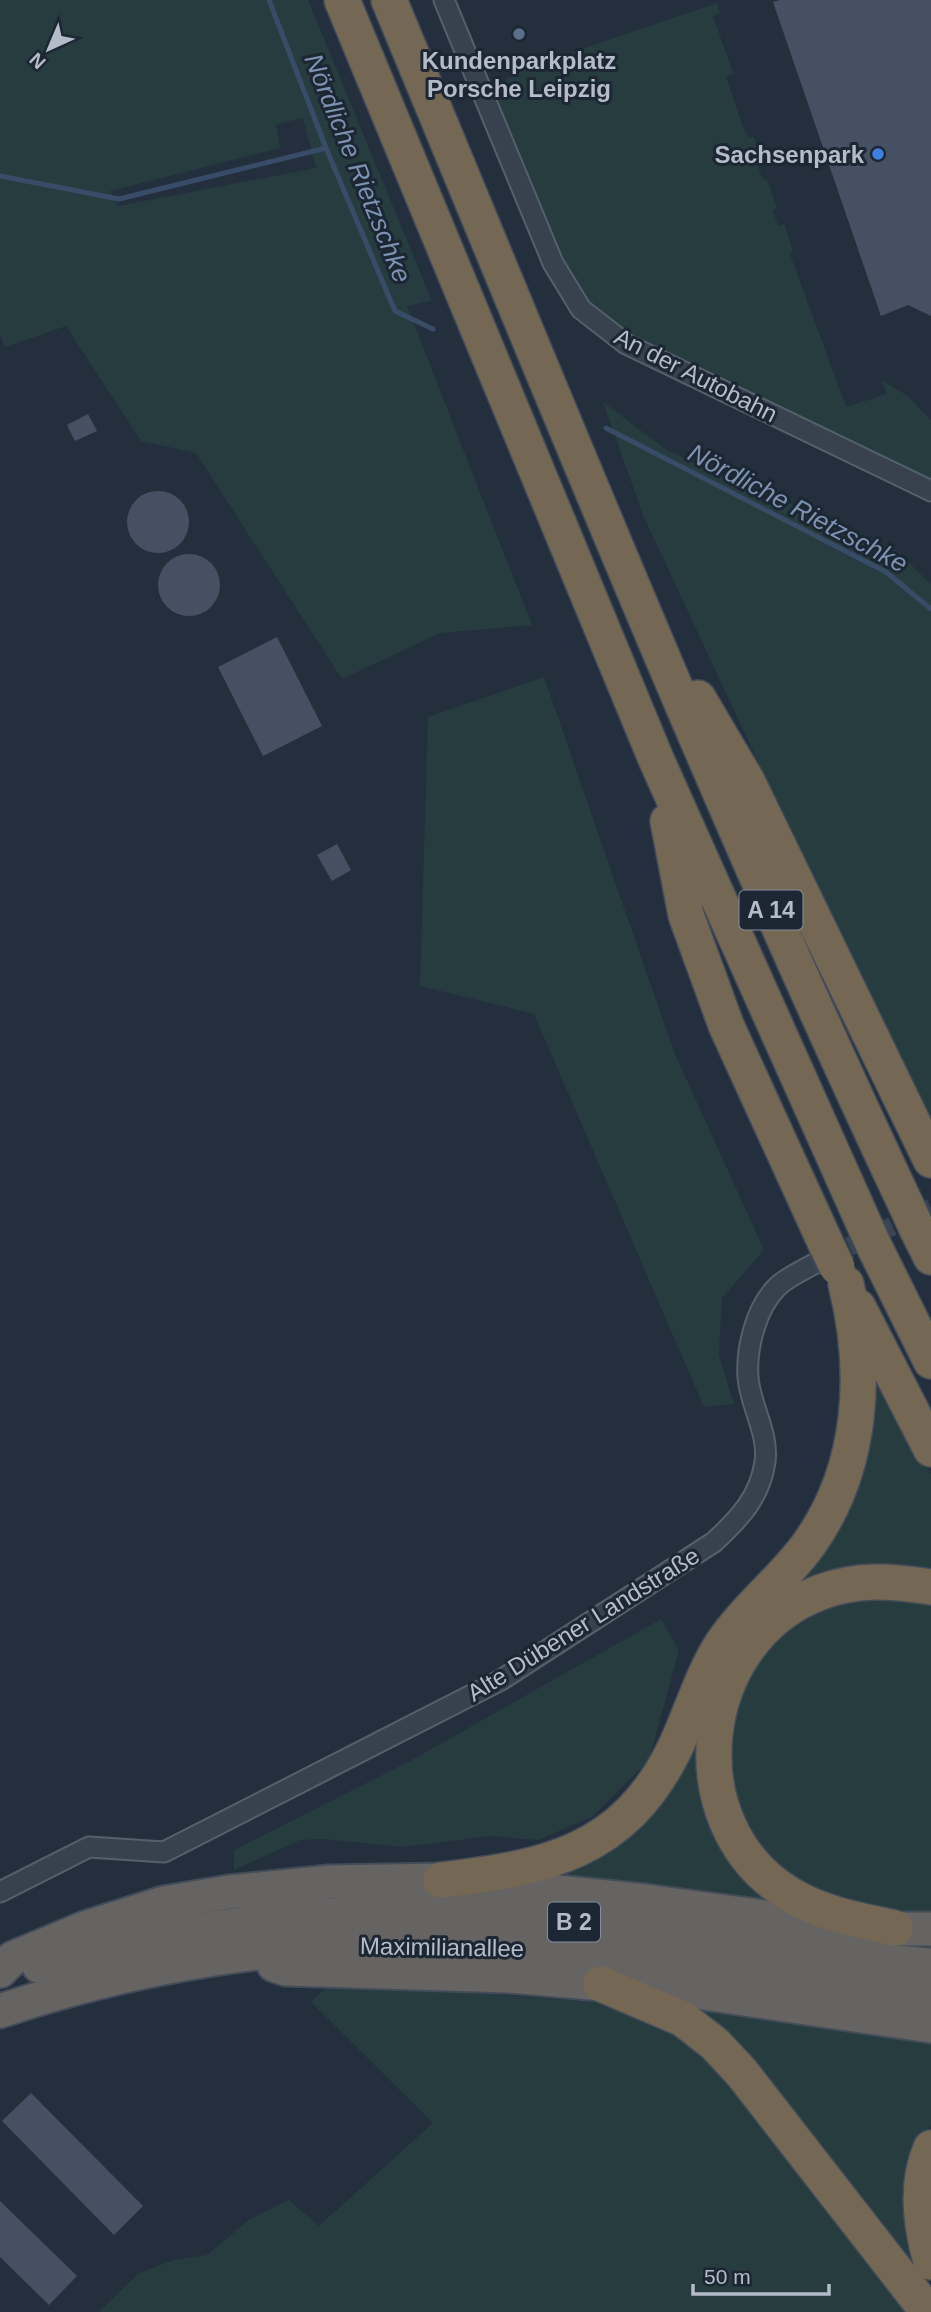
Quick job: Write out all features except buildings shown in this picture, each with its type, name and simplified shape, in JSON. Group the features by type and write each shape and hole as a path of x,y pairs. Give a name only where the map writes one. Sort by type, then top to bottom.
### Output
{"highway":[{"name":"A 14","path":"342,0 656,759 870,1237 931,1361"},
{"name":"A 14","path":"389,0 640,610 778,925 918,1231"},
{"path":"640,610 747,781 931,1160"},
{"path":"441,1880 533,1867 568,1855 595,1840 621,1820 655,1782 674,1751 706,1672 722,1644 740,1620 810,1543 830,1509 846,1468 858,1414 854,1317 726,1025 686,915 656,759"},
{"path":"832,1264 882,1349 931,1449"},
{"path":"895,1928 824,1912 787,1894 758,1868 736,1838 724,1813 712,1761 714,1734 724,1691 738,1662 758,1635 787,1611 820,1592 872,1580 931,1587"},
{"path":"0,1971 13,1958 85,1928 164,1903 229,1892 328,1882 441,1880 633,1899 855,1929 931,1929"},
{"name":"Maximilianallee","path":"0,1978 130,1943 216,1927 329,1917 457,1913 597,1924 825,1956 931,1965"},
{"name":"Maximilianallee","path":"0,2011 112,1978 241,1955 327,1945 463,1944 584,1954 812,1984 931,1995"},
{"path":"241,1955 286,1969 483,1975 601,1983 621,1981 931,2026"},
{"path":"601,1983 683,2020 715,2044 742,2073 928,2312"},
{"path":"931,2148 922,2179 921,2223 931,2262"}],"street":[{"name":"An der Autobahn","path":"444,0 553,263 581,309 626,344 931,491"},
{"name":"Alte Dübener Landstraße","path":"0,1892 89,1847 164,1852 501,1680 714,1542 746,1509 757,1491 765,1460 763,1431 748,1378 750,1346 759,1315 778,1286 832,1264"}],"green space":[{"path":"0,0 308,0 432,301 407,306 532,625 440,633 342,679 196,453 141,441 66,326 5,347 0,335","holes":["303,118 316,168 118,206 110,191 280,148 276,124"]},
{"path":"717,3 720,13 713,16 733,73 726,77 744,131 749,137 754,137 764,164 758,166 762,178 768,181 777,208 773,210 778,226 784,224 793,251 790,254 846,407 887,394 881,380 908,396 931,421 931,482 629,335 588,303 566,272 498,108 502,85 509,76 520,70"},
{"path":"603,402 668,451 896,550 931,584 931,1118 904,1075 643,515"},
{"path":"544,677 674,1052 764,1250 722,1298 719,1355 734,1404 704,1407 534,1014 420,986 428,717"},
{"path":"879,1372 931,1474 931,1576 790,1598 869,1378"},
{"path":"878,1592 931,1600 931,1915 889,1913 798,1888 759,1850 731,1798 728,1735 738,1689 767,1644 824,1607"},
{"path":"661,1619 679,1650 649,1760 592,1817 538,1840 491,1836 403,1847 324,1839 300,1840 234,1870 234,1850 410,1761"},
{"path":"699,1720 777,1901 774,1907 548,1877"},
{"path":"383,1985 601,2003 667,2022 717,2059 915,2312 99,2312 139,2273 174,2260 207,2255 249,2220 289,2200 319,2226 433,2123 311,2002 328,1986"},
{"path":"683,2005 931,2038 931,2126 921,2148 910,2238 931,2288"}],"waterway":[{"name":"Nördliche Rietzschke","path":"269,0 326,148 395,311 433,329"},
{"path":"0,176 119,199 326,148"},
{"name":"Nördliche Rietzschke","path":"606,428 886,572 931,609"}],"tunnel":[{"path":"823,1259 931,1208"}],"place":[{"name":"Kundenparkplatz Porsche Leipzig","path":"519,34"},
{"name":"Sachsenpark","path":"878,154"}]}
